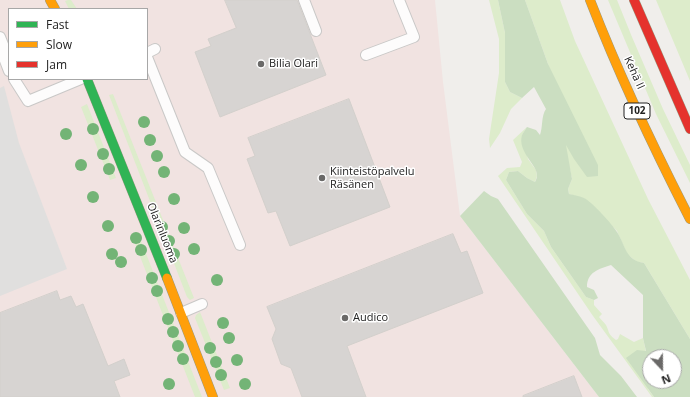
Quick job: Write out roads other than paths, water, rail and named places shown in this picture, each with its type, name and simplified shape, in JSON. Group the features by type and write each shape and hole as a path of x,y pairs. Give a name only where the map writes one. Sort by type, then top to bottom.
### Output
{"main road":[{"name":"Kehä II","path":"590,0 655,152 690,219"},
{"path":"634,0 690,129"},
{"name":"Olarinluoma","path":"87,80 213,397"}],"lane":[{"path":"304,0 316,31"},
{"path":"366,56 414,37 399,0"},
{"path":"0,37 4,46 2,59 8,68"},
{"path":"148,60 185,152 208,168 240,245"},
{"path":"15,80 28,101 79,80"},
{"path":"181,313 202,304"}],"place":[{"name":"Bilia Olari","path":"261,64"},
{"name":"Kiinteistöpalvelu Räsänen","path":"322,178"},
{"name":"Audico","path":"345,318"}]}
